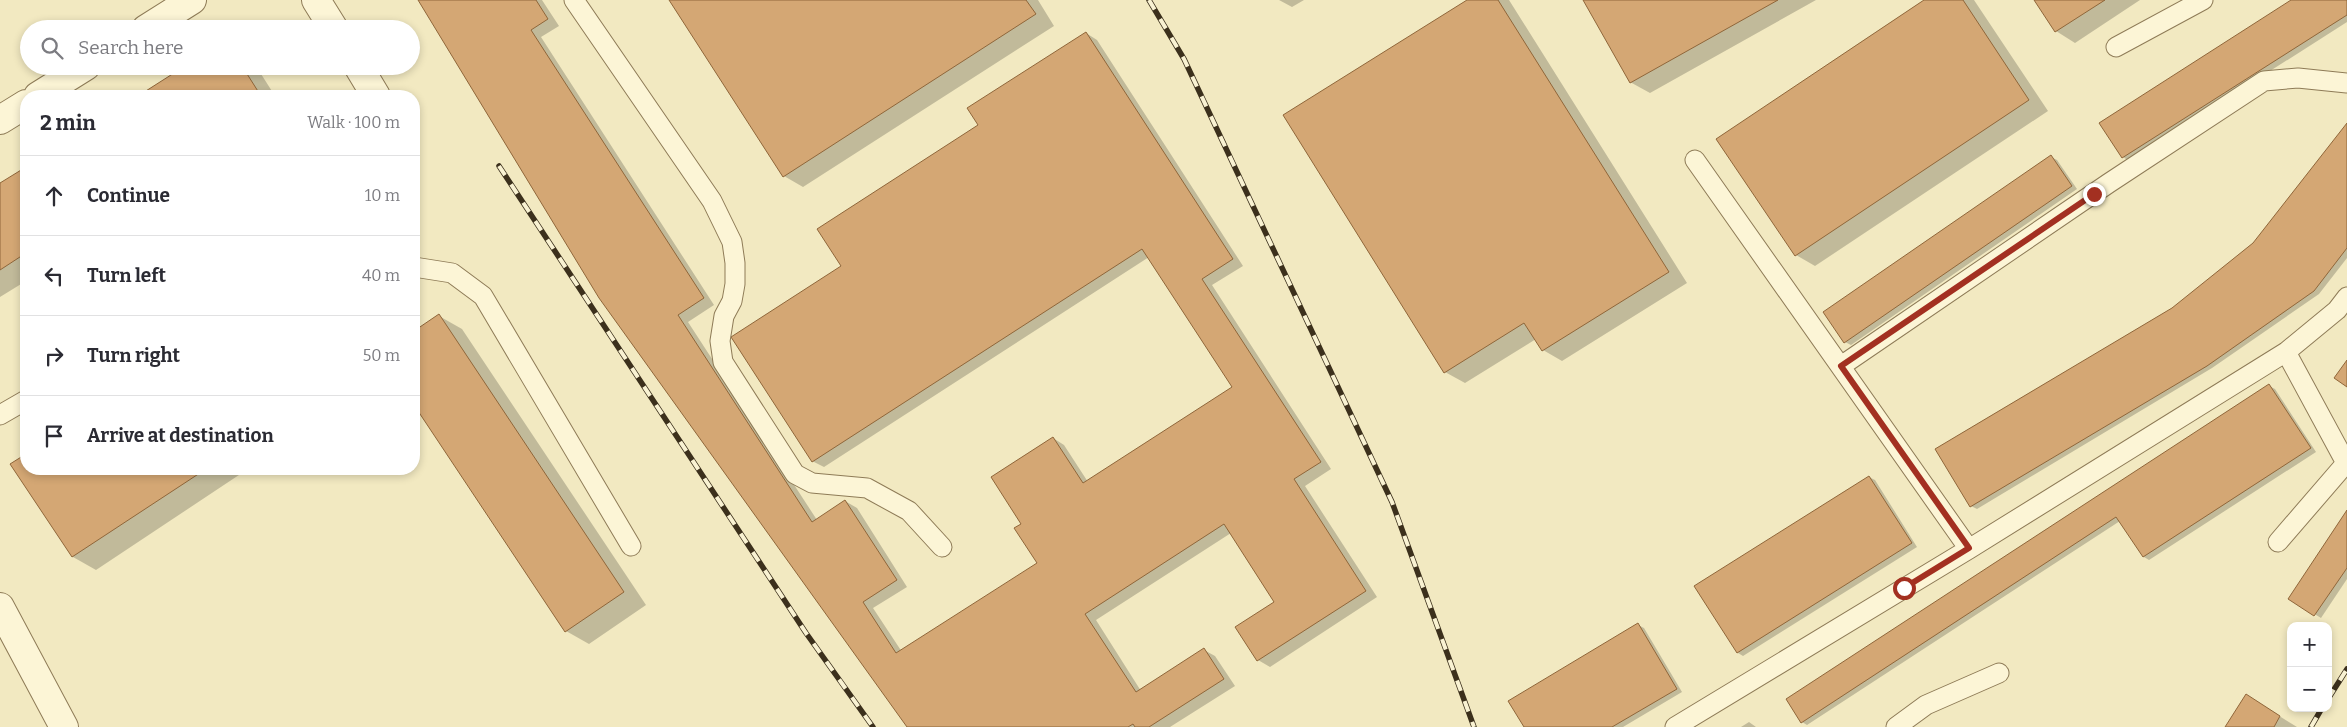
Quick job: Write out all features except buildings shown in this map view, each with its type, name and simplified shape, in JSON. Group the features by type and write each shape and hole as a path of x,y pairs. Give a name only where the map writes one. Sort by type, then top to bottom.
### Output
{"street":[{"path":"160,20 192,0"},
{"path":"316,0 328,20"},
{"path":"48,90 72,75"},
{"path":"363,75 372,90"},
{"path":"0,120 20,108"},
{"path":"0,607 64,727"}],"lane":[{"path":"574,0 712,201 732,242 735,284 732,301 724,316 720,341 723,362 796,474 812,483 867,488 909,511 942,547"},
{"path":"2116,47 2203,0"},
{"path":"1841,366 2264,81 2298,78 2347,83"},
{"path":"1695,160 1969,548"},
{"path":"420,268 452,273 483,296 631,546"},
{"path":"1675,727 2286,352 2337,310 2347,297"},
{"path":"2278,542 2347,462 2286,352"},
{"path":"0,414 20,403"},
{"path":"1896,727 1926,705 1999,673"}],"railway":[{"path":"1149,0 1184,59 1392,502 1474,727"},
{"path":"499,166 806,633 873,727"},
{"path":"2332,693 2347,669"},
{"path":"2311,727 2320,712"}],"route":[{"path":"1904,588 1969,548 1841,366 2094,194"}]}
